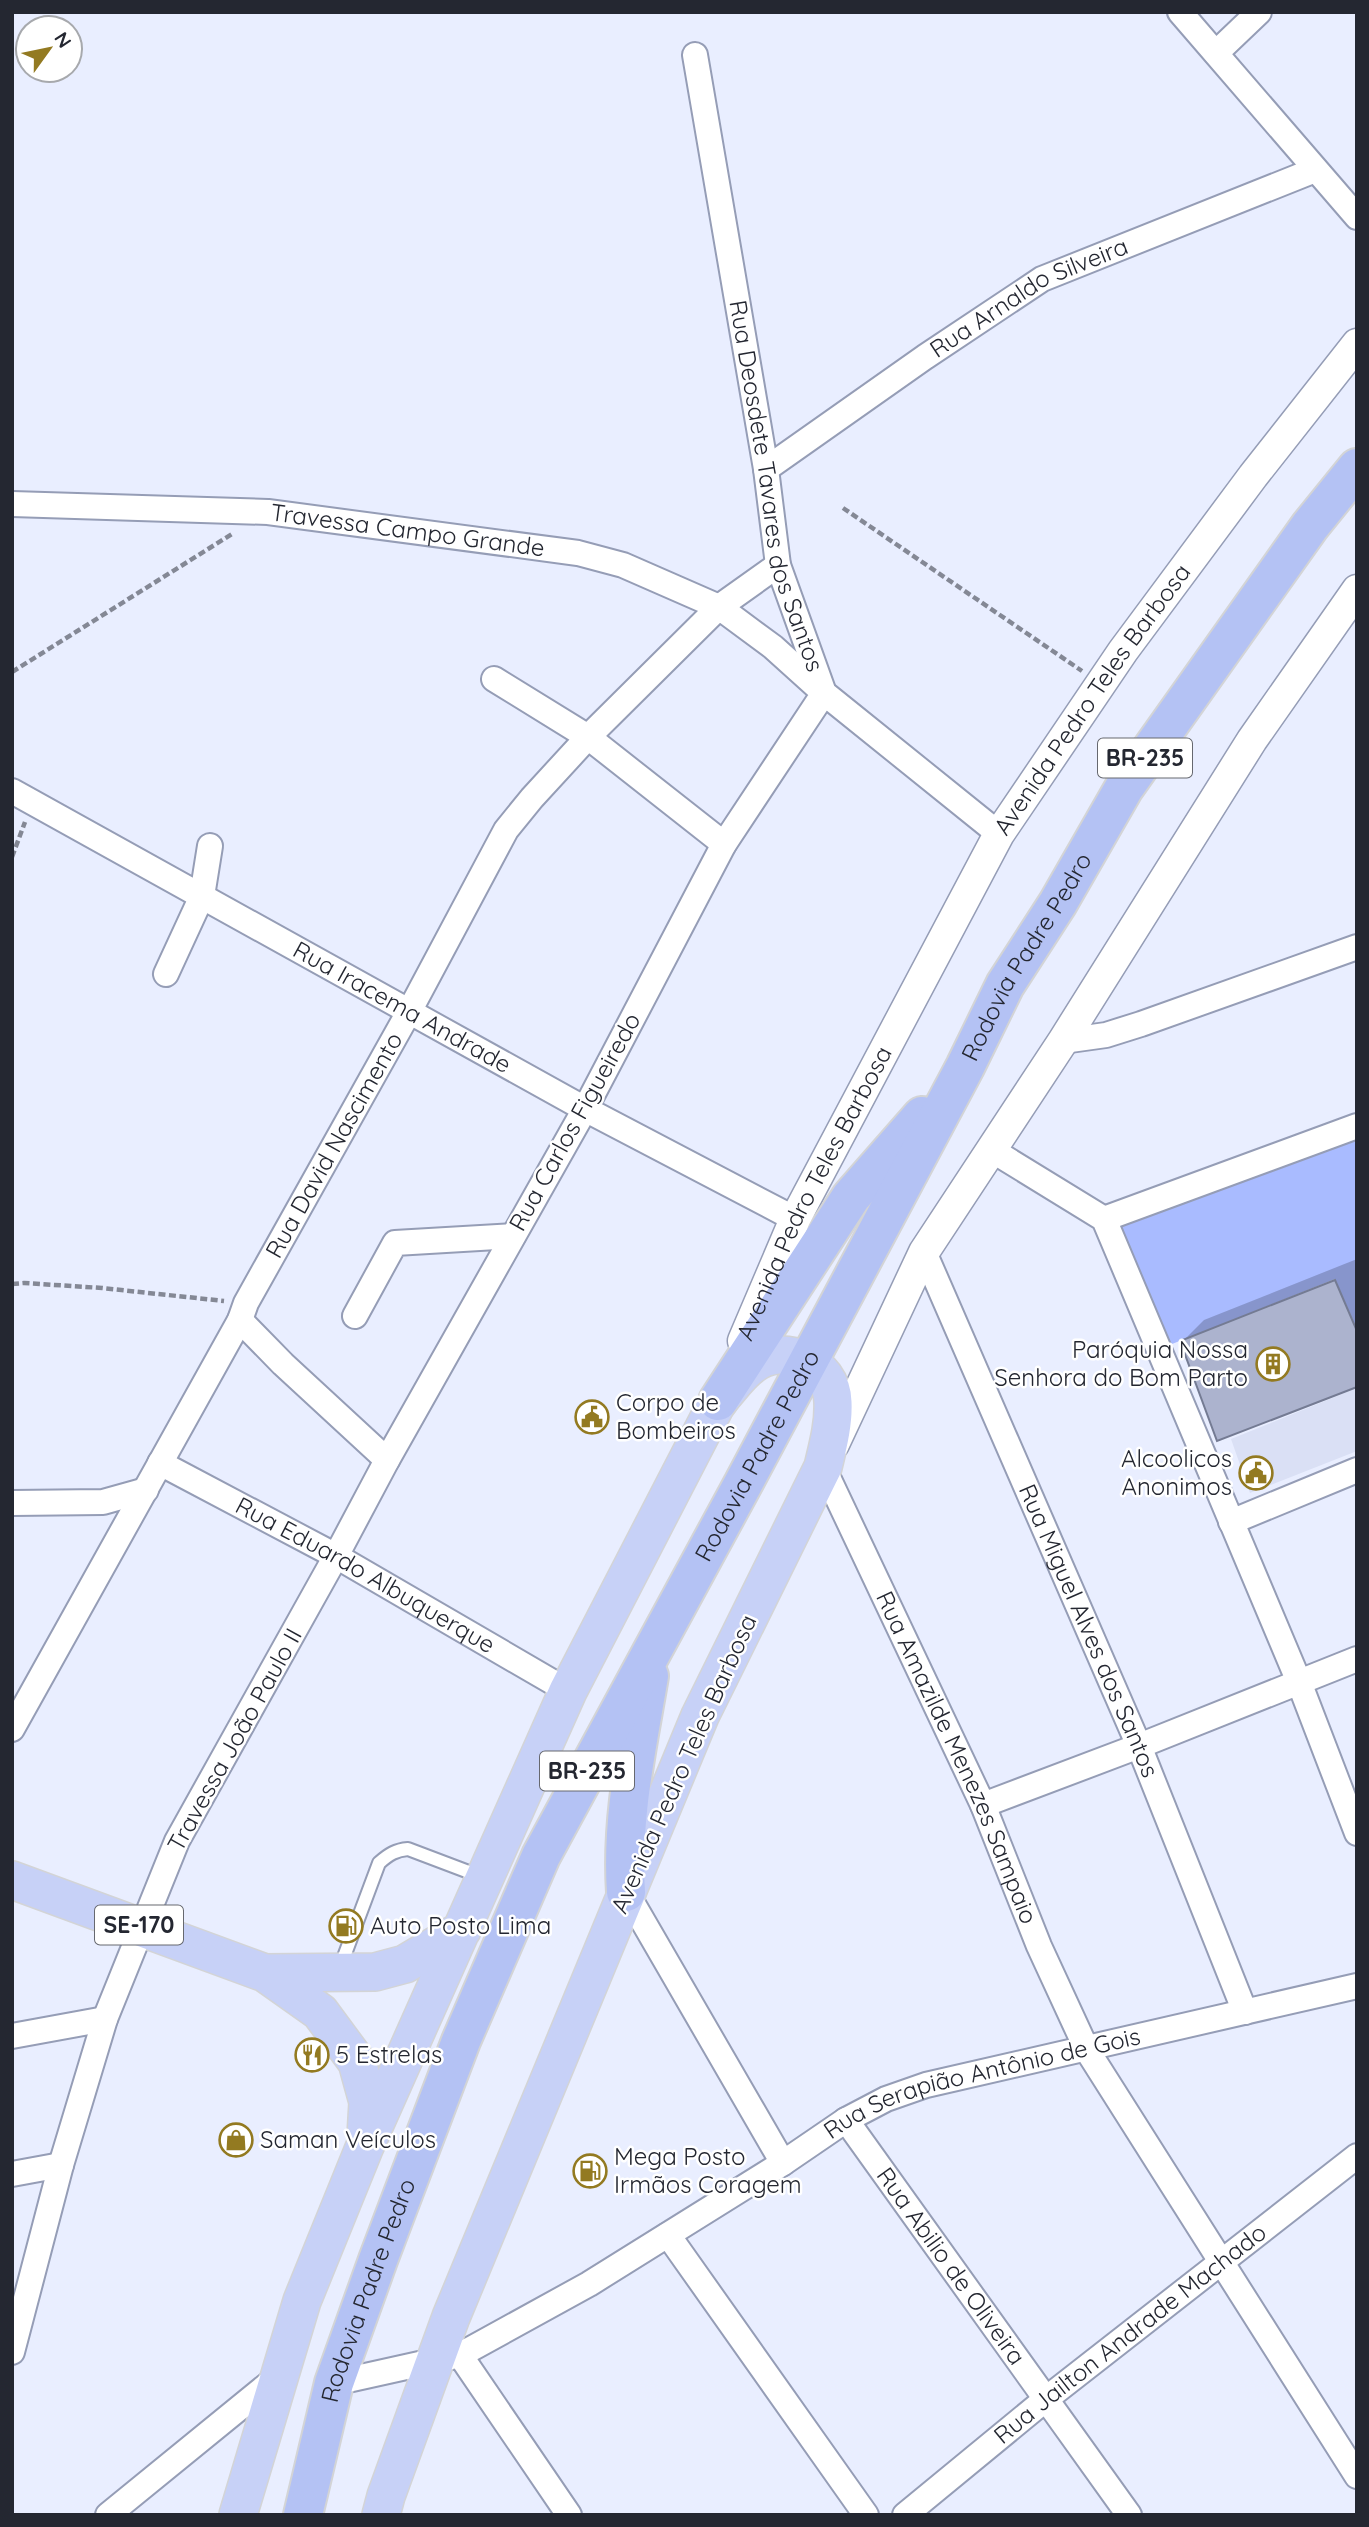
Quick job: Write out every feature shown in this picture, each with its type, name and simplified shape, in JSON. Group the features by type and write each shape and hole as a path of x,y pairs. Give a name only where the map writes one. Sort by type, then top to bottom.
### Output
{"highway":[{"name":"Rodovia Padre Pedro","path":"303,2515 334,2383 378,2260 461,2041 541,1856 809,1361 965,1067 1005,985 1058,903 1124,788 1303,537 1357,468"},
{"path":"718,1401 851,1197 965,1067"},
{"path":"626,1892 624,1851 631,1783 654,1646"}],"main road":[{"path":"718,1401 752,1364 776,1355 809,1361 827,1379 833,1400 823,1467"},
{"name":"Avenida Pedro Teles Barbosa","path":"238,2515 302,2301 365,2146 568,1691 718,1401"},
{"name":"Avenida Pedro Teles Barbosa","path":"381,2515 386,2496 448,2358 451,2317 700,1716 823,1467"},
{"name":"SE-170","path":"12,1880 265,1973"},
{"path":"265,1973 375,1972 405,1964 462,1930"},
{"path":"265,1973 320,2011 357,2062 368,2102 365,2146"}],"street":[{"path":"1180,12 1357,216"},
{"path":"1216,53 1259,12"},
{"name":"Rua Deosdete Tavares dos Santos","path":"695,55 766,469 778,565 824,693 999,834"},
{"name":"Rua Arnaldo Silveira","path":"766,469 1042,279 1315,170"},
{"name":"Avenida Pedro Teles Barbosa","path":"718,1401 795,1219 999,834 1101,684 1253,476 1357,344"},
{"name":"Travessa Campo Grande","path":"12,504 268,512 578,553 623,565 719,607 773,648 824,693"},
{"path":"719,607 778,565"},
{"name":"Avenida Pedro Teles Barbosa","path":"823,1467 924,1252 1063,1041 1252,740 1357,590"},
{"name":"Rua David Nascimento","path":"12,1730 410,1010 506,830 531,797 719,607"},
{"path":"495,679 589,737 724,844"},
{"name":"Rua Carlos Figueiredo","path":"336,1556 387,1460 585,1109 724,844 824,693"},
{"name":"Rua Iracema Andrade","path":"22,796 585,1109 795,1219"},
{"path":"166,974 201,896 209,846"},
{"path":"1063,1041 1105,1035 1129,1028 1357,947"},
{"path":"1104,1219 1357,1126"},
{"path":"990,1149 1104,1219 1299,1682 1357,1833"},
{"path":"355,1316 395,1244 513,1236"},
{"name":"Rua Miguel Alves dos Santos","path":"924,1252 1139,1746 1245,2012"},
{"path":"243,1312 283,1364 387,1460"},
{"name":"Rua Eduardo Albuquerque","path":"160,1463 336,1556 568,1691"},
{"name":"Rua Amazilde Menezes Sampaio","path":"823,1467 983,1805 1039,1946 1087,2050 1357,2476"},
{"path":"1231,1522 1357,1470"},
{"path":"12,1503 103,1502 146,1490"},
{"name":"Travessa João Paulo II","path":"12,2352 61,2165 105,2019 177,1841 336,1556"},
{"path":"983,1805 1357,1659"},
{"path":"626,1892 783,2163"},
{"name":"Rua Serapião Antônio de Gois","path":"334,2383 448,2358 589,2284 783,2163 846,2120 886,2099 926,2085 1357,1986"},
{"path":"12,2036 105,2019"},
{"name":"Rua Abilio de Oliveira","path":"846,2120 1129,2515"},
{"name":"Rua Jailton Andrade Machado","path":"905,2515 1046,2399 1357,2156"},
{"path":"12,2174 61,2165"},
{"path":"668,2235 866,2515"},
{"path":"448,2358 569,2515"},
{"path":"107,2515 282,2372"}],"lane":[{"path":"337,1973 379,1863 387,1855 408,1849 485,1878"}],"path":[{"path":"843,508 1101,684"},
{"path":"12,672 268,512"},
{"path":"12,857 22,796"},
{"path":"12,1284 102,1288 243,1312"}],"shaded area":[{"path":"1357,1128 1357,1329 1335,1279 1167,1346 1114,1226"},
{"path":"1357,1388 1357,1451 1250,1493 1231,1439"}],"building":[{"name":"Paróquia Nossa Senhora do Bom Parto","path":"1335,1280 1357,1331 1357,1387 1217,1441 1180,1341"}],"place":[{"name":"Paróquia Nossa Senhora do Bom Parto","path":"1273,1364"},
{"name":"Corpo de Bombeiros","path":"592,1417"},
{"name":"Alcoolicos Anonimos","path":"1256,1473"},
{"name":"Auto Posto Lima","path":"346,1926"},
{"name":"5 Estrelas","path":"312,2055"},
{"name":"Saman Veículos","path":"236,2140"},
{"name":"Mega Posto Irmãos Coragem","path":"590,2171"}]}
